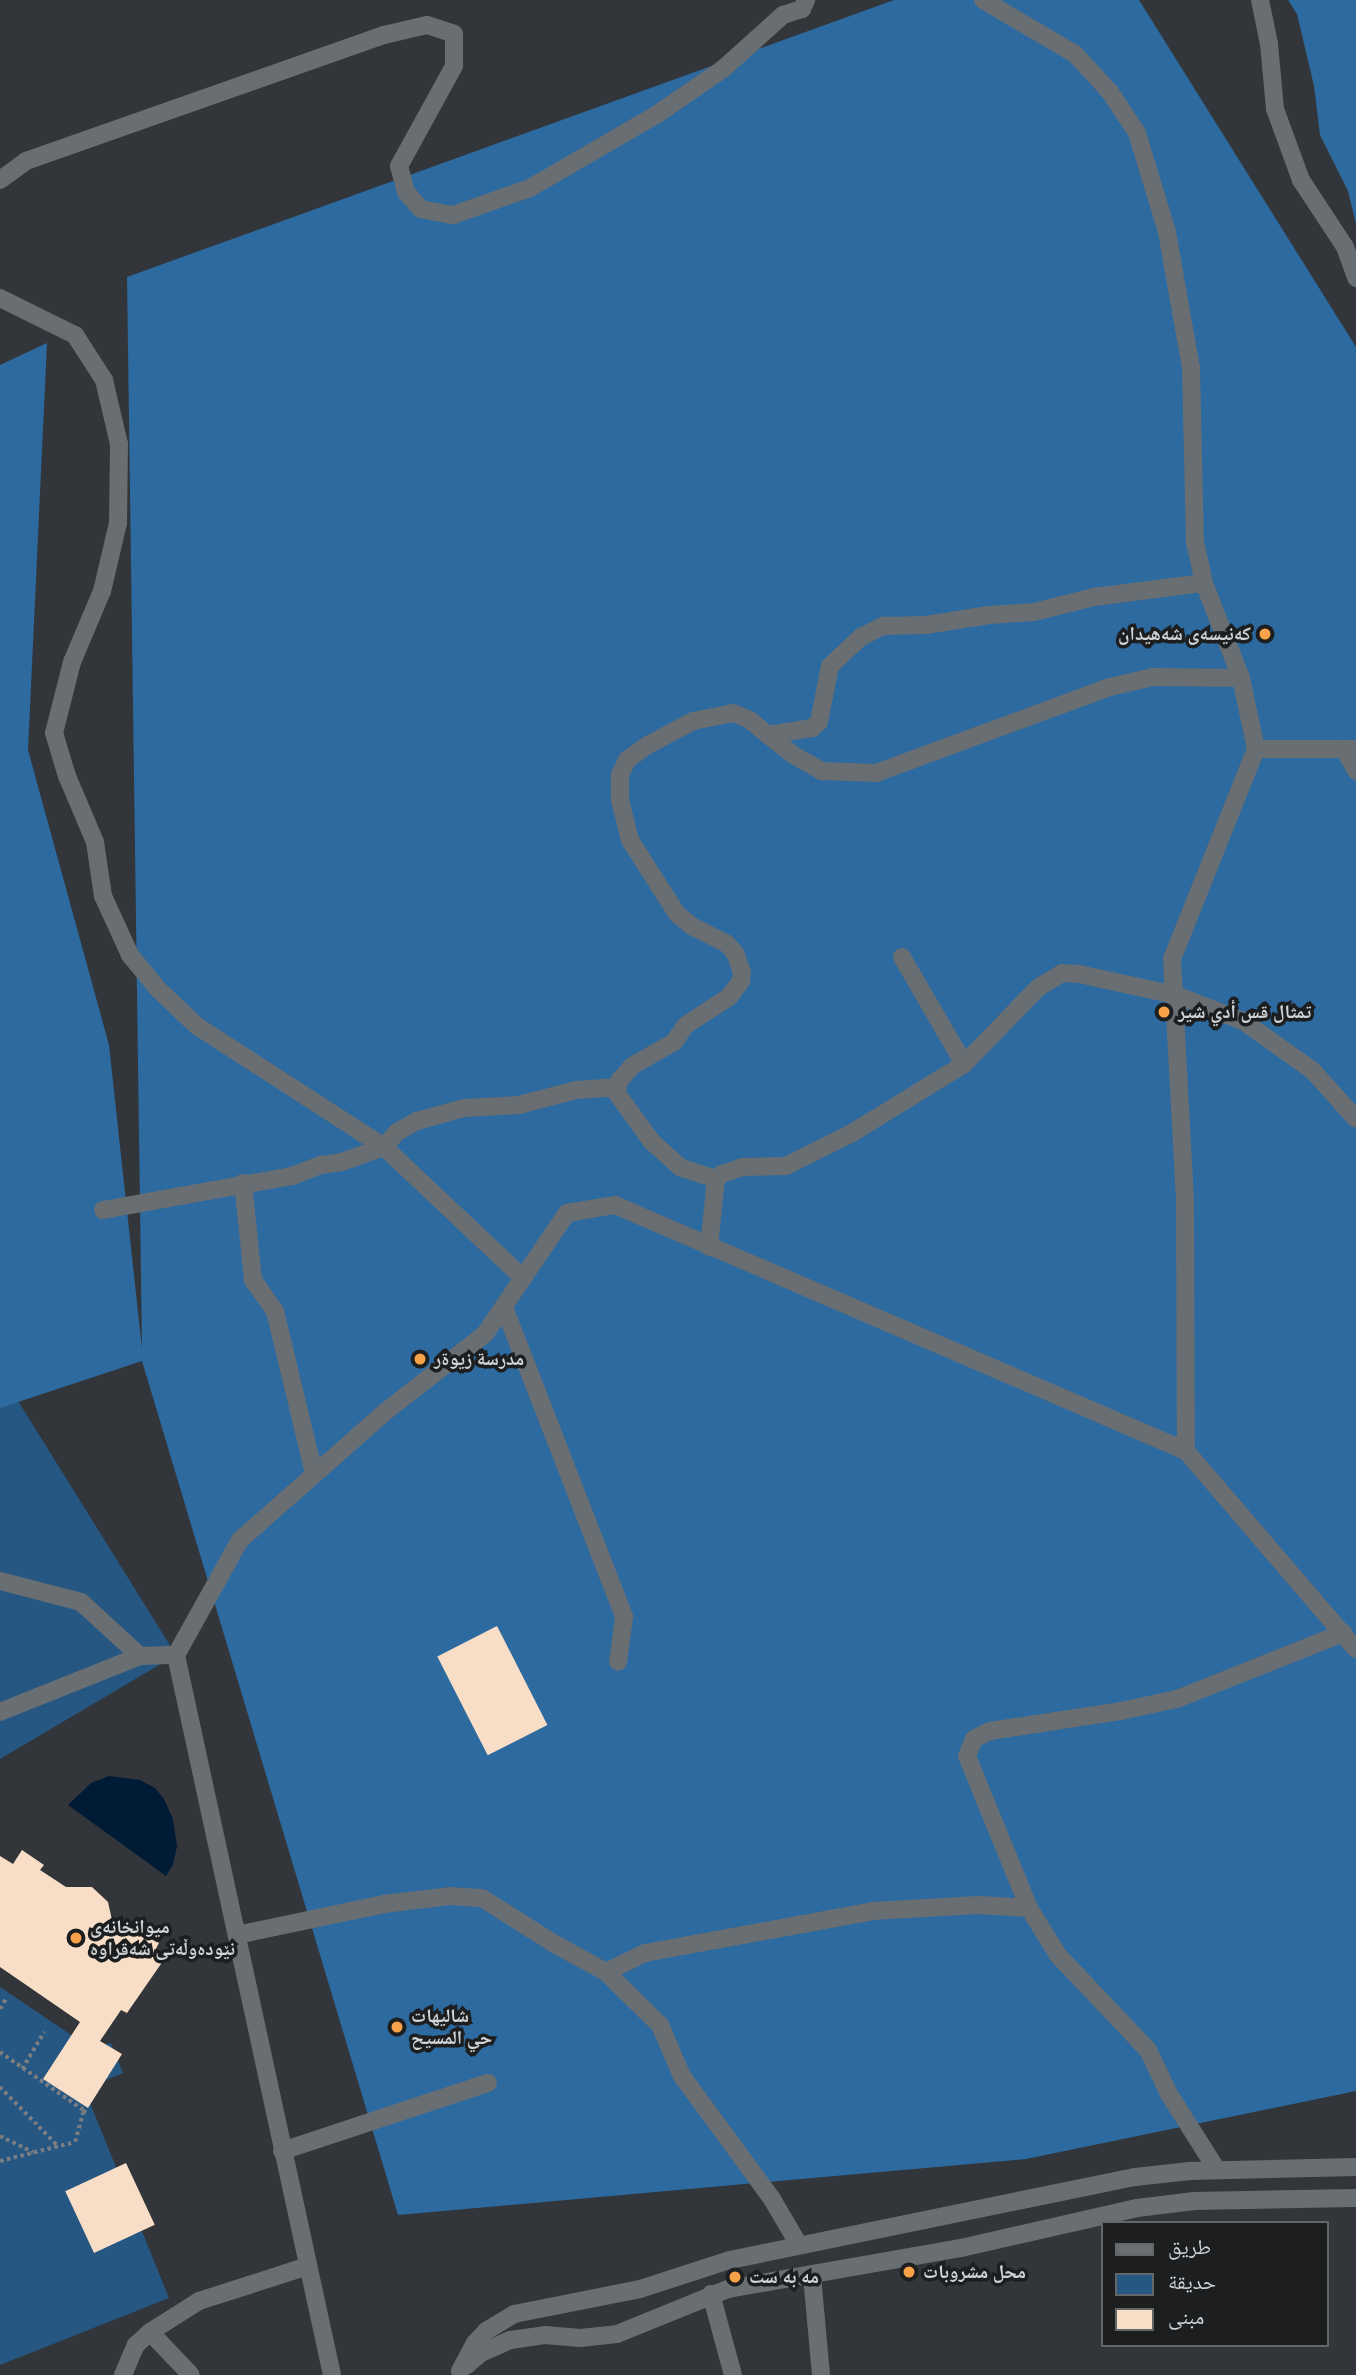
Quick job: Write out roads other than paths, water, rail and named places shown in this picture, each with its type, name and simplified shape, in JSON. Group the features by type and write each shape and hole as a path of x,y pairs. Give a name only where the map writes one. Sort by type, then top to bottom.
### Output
{"street":[{"path":"3,176 26,161 384,35 427,25 454,34 454,66 400,166 406,192 421,209 453,215 530,188 656,115 723,69 783,15 802,9 806,0"},
{"path":"984,0 1075,54 1110,92 1137,133 1167,232 1191,368 1195,542 1204,583 1241,678 1256,749 1172,959 1175,995 1173,1020 1185,1201 1186,1451"},
{"path":"1260,0 1269,44 1275,109 1301,180 1350,245 1356,278"},
{"path":"0,298 75,335 104,380 119,444 118,523 102,591 72,662 54,733 94,842 103,896 130,956 158,989 197,1026 384,1147 523,1278"},
{"path":"768,735 812,728 818,722 831,666 861,638 883,626 1034,612 1094,597 1204,583"},
{"path":"716,1179 680,1167 652,1142 616,1092 632,1066 674,1042 692,1020 721,1005 737,989 742,972 736,953 727,944 693,927 677,914 630,840 620,800 622,767 639,750 694,721 740,714 792,754 821,771 876,773 1110,687 1153,677 1241,678"},
{"path":"1256,749 1350,749 1356,771"},
{"path":"902,957 964,1064"},
{"path":"716,1179 730,1170 770,1168 801,1160 964,1064 1039,987 1062,973 1079,974 1175,995 1224,1012 1265,1034 1313,1071 1356,1118"},
{"path":"103,1210 292,1176 384,1147 397,1132 417,1121 457,1110 519,1105 576,1090 618,1087"},
{"path":"709,1247 716,1179"},
{"path":"243,1183 253,1280 275,1311 314,1474"},
{"path":"332,2375 176,1655 240,1540 385,1412 485,1334 567,1213 615,1205 1186,1451 1356,1649"},
{"path":"504,1307 624,1617 618,1662"},
{"path":"0,1581 80,1602 140,1656"},
{"path":"1217,2170 1169,2094 1148,2050 1058,1955 1029,1908 967,1756 974,1738 990,1731 1177,1699 1343,1633"},
{"path":"0,1712 140,1656 176,1655"},
{"path":"237,1935 384,1903 450,1896 482,1898 553,1943 606,1972 660,2025 682,2076 772,2199 799,2245"},
{"path":"606,1972 645,1953 873,1911 978,1905 1029,1908"},
{"path":"282,2151 488,2083"},
{"path":"459,2373 481,2337 514,2314 617,2294 730,2260 1135,2177 1217,2170 1356,2167"},
{"path":"459,2373 481,2353 510,2340 544,2335 580,2338 617,2334 651,2323 711,2294 961,2248 1166,2204 1356,2198"},
{"path":"123,2375 136,2345 150,2332 199,2301 308,2266"},
{"path":"812,2276 821,2375"},
{"path":"711,2294 733,2375"},
{"path":"150,2332 191,2375"}],"place":[{"name":"کەنیسەی شەهیدان","path":"1265,634"},
{"name":"تمثال قس أدي شير","path":"1164,1012"},
{"name":"مدرسة زيوةر","path":"420,1359"},
{"name":"میوانخانەی نێودەوڵەتی شەقراوە","path":"76,1938"},
{"name":"شاليهات حي المسيح","path":"397,2027"},
{"name":"محل مشروبات","path":"909,2272"},
{"name":"مه به ست","path":"735,2277"}]}
